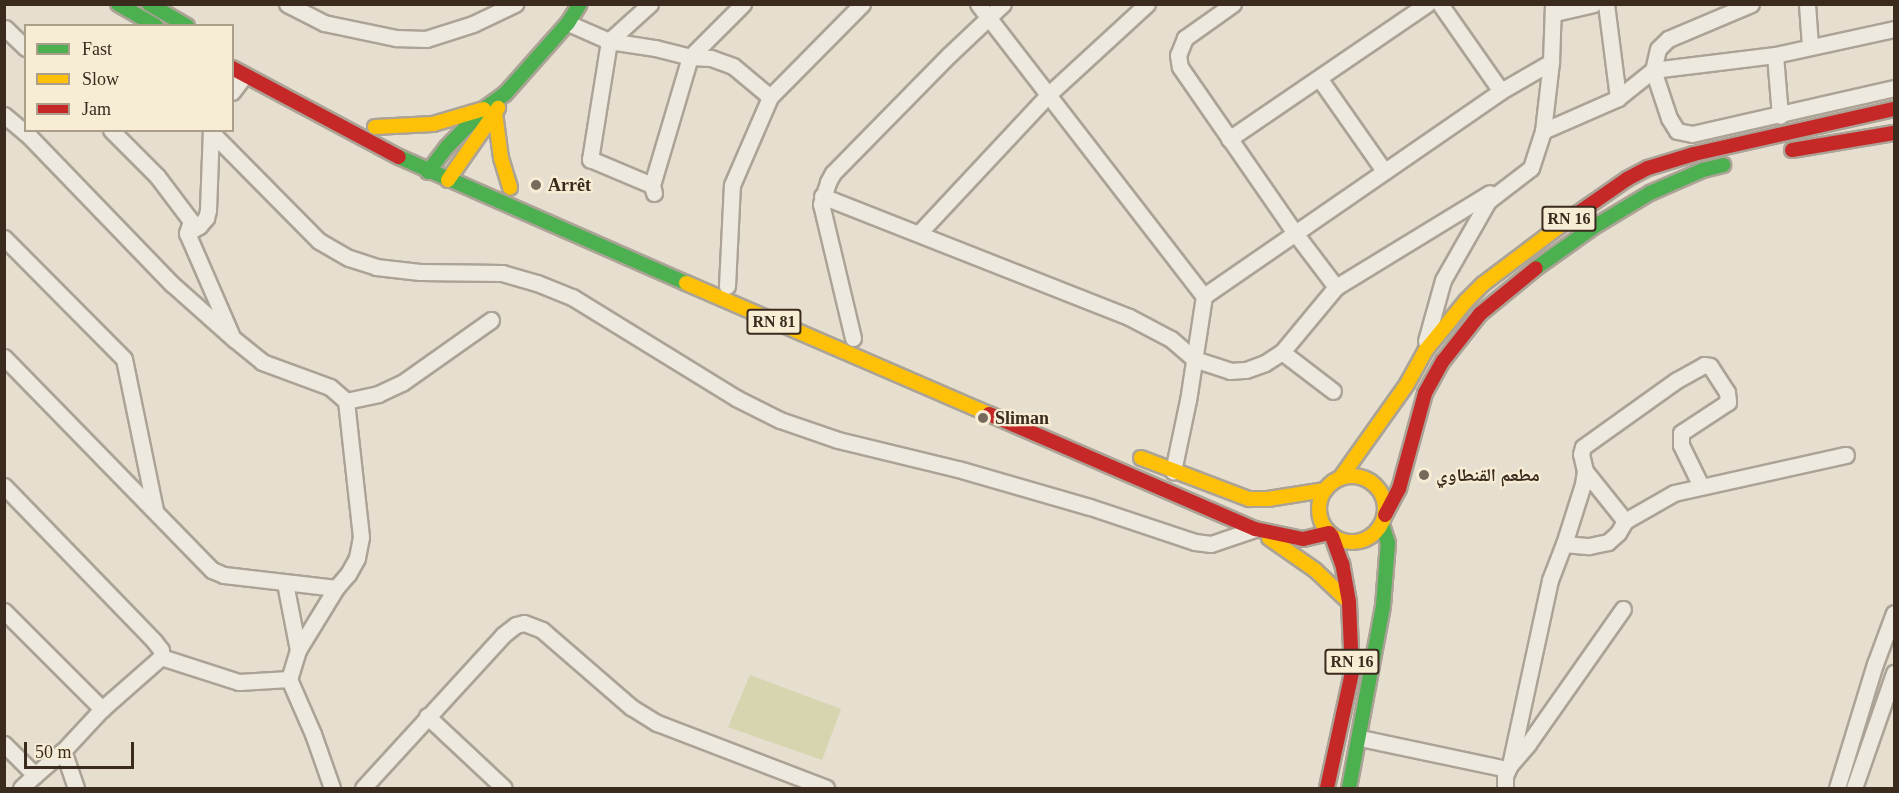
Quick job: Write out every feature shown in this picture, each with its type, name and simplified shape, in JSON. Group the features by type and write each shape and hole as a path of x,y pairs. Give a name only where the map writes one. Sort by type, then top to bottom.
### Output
{"main road":[{"path":"118,4 153,24"},
{"path":"149,4 184,24"},
{"path":"428,172 434,153 490,111 568,23 580,4"},
{"name":"RN 81","path":"239,71 428,172 1255,529 1303,539 1331,535"},
{"path":"285,80 326,102"},
{"name":"RN 16","path":"1341,477 1401,394 1425,351 1483,284 1547,235 1627,179 1648,168 1694,154 1894,109"},
{"path":"408,141 370,124 433,124 490,111"},
{"path":"448,180 465,167 490,111"},
{"path":"490,111 501,158 515,190 490,179"},
{"path":"1773,153 1894,133"},
{"path":"434,153 465,167"},
{"name":"RN 16","path":"1349,789 1383,606 1388,543 1383,520 1399,489 1425,393 1443,361 1480,314 1504,292 1592,228 1650,193 1703,170 1733,162"},
{"path":"706,276 732,287"},
{"path":"832,329 858,340"},
{"path":"1132,454 1249,499 1268,500 1325,490 1341,477 1362,477 1371,482 1383,498 1383,520 1368,539 1359,542 1341,541 1331,535 1319,512 1325,490"},
{"path":"1255,529 1315,570 1349,602"},
{"name":"RN 16","path":"1327,789 1352,672 1349,602 1342,564 1331,535"}],"street":[{"path":"286,4 324,23 396,38 426,39 473,24 515,4"},
{"path":"650,4 609,41 590,159 653,190 690,57 743,4"},
{"path":"732,287 732,185 770,98 862,4"},
{"path":"978,4 1204,296"},
{"path":"858,340 823,213 822,196 833,173 1003,4"},
{"path":"920,232 1049,94 1147,4"},
{"path":"1233,4 1192,31 1180,46 1178,55 1187,80 1336,287"},
{"path":"1229,139 1427,4"},
{"path":"1440,4 1501,91"},
{"path":"1435,376 1425,351 1432,311 1443,280 1488,201 1531,168 1543,131 1554,9 1593,4"},
{"path":"1606,4 1618,98"},
{"path":"1751,4 1668,39 1658,49 1653,70 1669,118 1677,131 1692,134 1780,116 1894,88"},
{"path":"1807,4 1810,46"},
{"path":"568,23 609,41 655,48 690,57 711,58 733,66 752,79 770,98"},
{"path":"5,28 24,46"},
{"path":"1543,131 1618,98 1653,70 1775,55 1894,29"},
{"path":"1775,55 1780,116"},
{"path":"1173,471 1204,296 1501,91 1551,62"},
{"path":"234,86 239,71"},
{"path":"1319,78 1384,171"},
{"path":"4,115 24,132"},
{"path":"24,132 172,284 234,339 262,362 330,387 346,401 361,537 357,558 298,650 289,679 313,734 332,789"},
{"path":"113,132 157,176 191,220 187,233 234,339"},
{"path":"187,233 199,226 206,218 208,210 211,132"},
{"path":"212,132 319,242 349,258 376,267 420,272 502,273 537,283 572,297 736,398 780,420 838,441 958,469 1090,507 1195,542 1211,544 1255,529"},
{"path":"822,196 920,232 1129,317 1171,339 1194,359 1230,371 1246,370 1265,363 1282,352 1336,287 1531,168"},
{"path":"4,238 124,360 155,510"},
{"path":"346,401 378,393 402,383 491,320"},
{"path":"1282,352 1333,391"},
{"path":"4,357 212,570 224,575 336,588"},
{"path":"1625,521 1585,471 1581,454 1582,447 1677,380 1704,365 1710,366 1727,392 1728,402 1681,433 1681,445 1701,486"},
{"path":"1564,544 1589,546 1608,542 1618,533 1625,521 1674,493 1846,455"},
{"path":"1506,789 1550,580 1564,544 1585,471"},
{"path":"4,486 154,640 161,650 161,657 102,709 63,751 21,789"},
{"path":"285,583 298,650"},
{"path":"1509,767 1528,744 1623,609"},
{"path":"4,611 102,709"},
{"path":"1837,789 1875,664 1894,613"},
{"path":"363,789 503,635 516,625 524,623 542,630 631,707 657,723 826,789"},
{"path":"161,657 239,682 289,679"},
{"path":"1854,789 1894,673"},
{"path":"427,716 504,789"},
{"path":"1360,738 1509,767"},
{"path":"4,744 35,776"},
{"path":"63,751 76,789"}],"green space":[{"path":"750,675 841,709 822,760 728,727"}],"traffic: fast":[{"path":"118,4 153,24"},
{"path":"149,4 184,24"},
{"path":"428,172 447,147 484,109 505,94 568,23 580,4"},
{"path":"399,157 686,283"},
{"path":"1536,268 1592,228 1650,193 1703,170 1723,165"},
{"path":"1349,788 1383,606 1388,543 1382,525"}],"traffic: slow":[{"path":"448,180 498,108"},
{"path":"375,127 433,124 484,109"},
{"path":"495,113 501,158 510,188"},
{"path":"1341,477 1407,384 1425,351 1466,301 1483,284 1568,220"},
{"path":"686,283 989,414"},
{"path":"1141,458 1249,499 1268,499 1325,490"},
{"path":"1346,476 1358,476 1370,481 1380,491 1385,509 1383,522 1370,537 1358,542 1346,542 1334,537 1324,527 1319,515 1319,503 1324,491 1334,481 1346,476"},
{"path":"1269,538 1315,570 1349,602"}],"traffic: jam":[{"path":"234,69 399,157"},
{"path":"1568,220 1627,179 1648,168 1694,154 1894,109"},
{"path":"1792,150 1894,133"},
{"path":"1385,515 1399,489 1425,393 1443,361 1480,314 1536,268"},
{"path":"989,414 1255,529 1303,539 1329,533"},
{"path":"1327,788 1352,672 1349,602 1342,564 1332,536"}],"place":[{"name":"Arrêt","path":"536,185"},
{"name":"Sliman","path":"983,418"},
{"name":"مطعم القنطاوي","path":"1424,475"}]}
